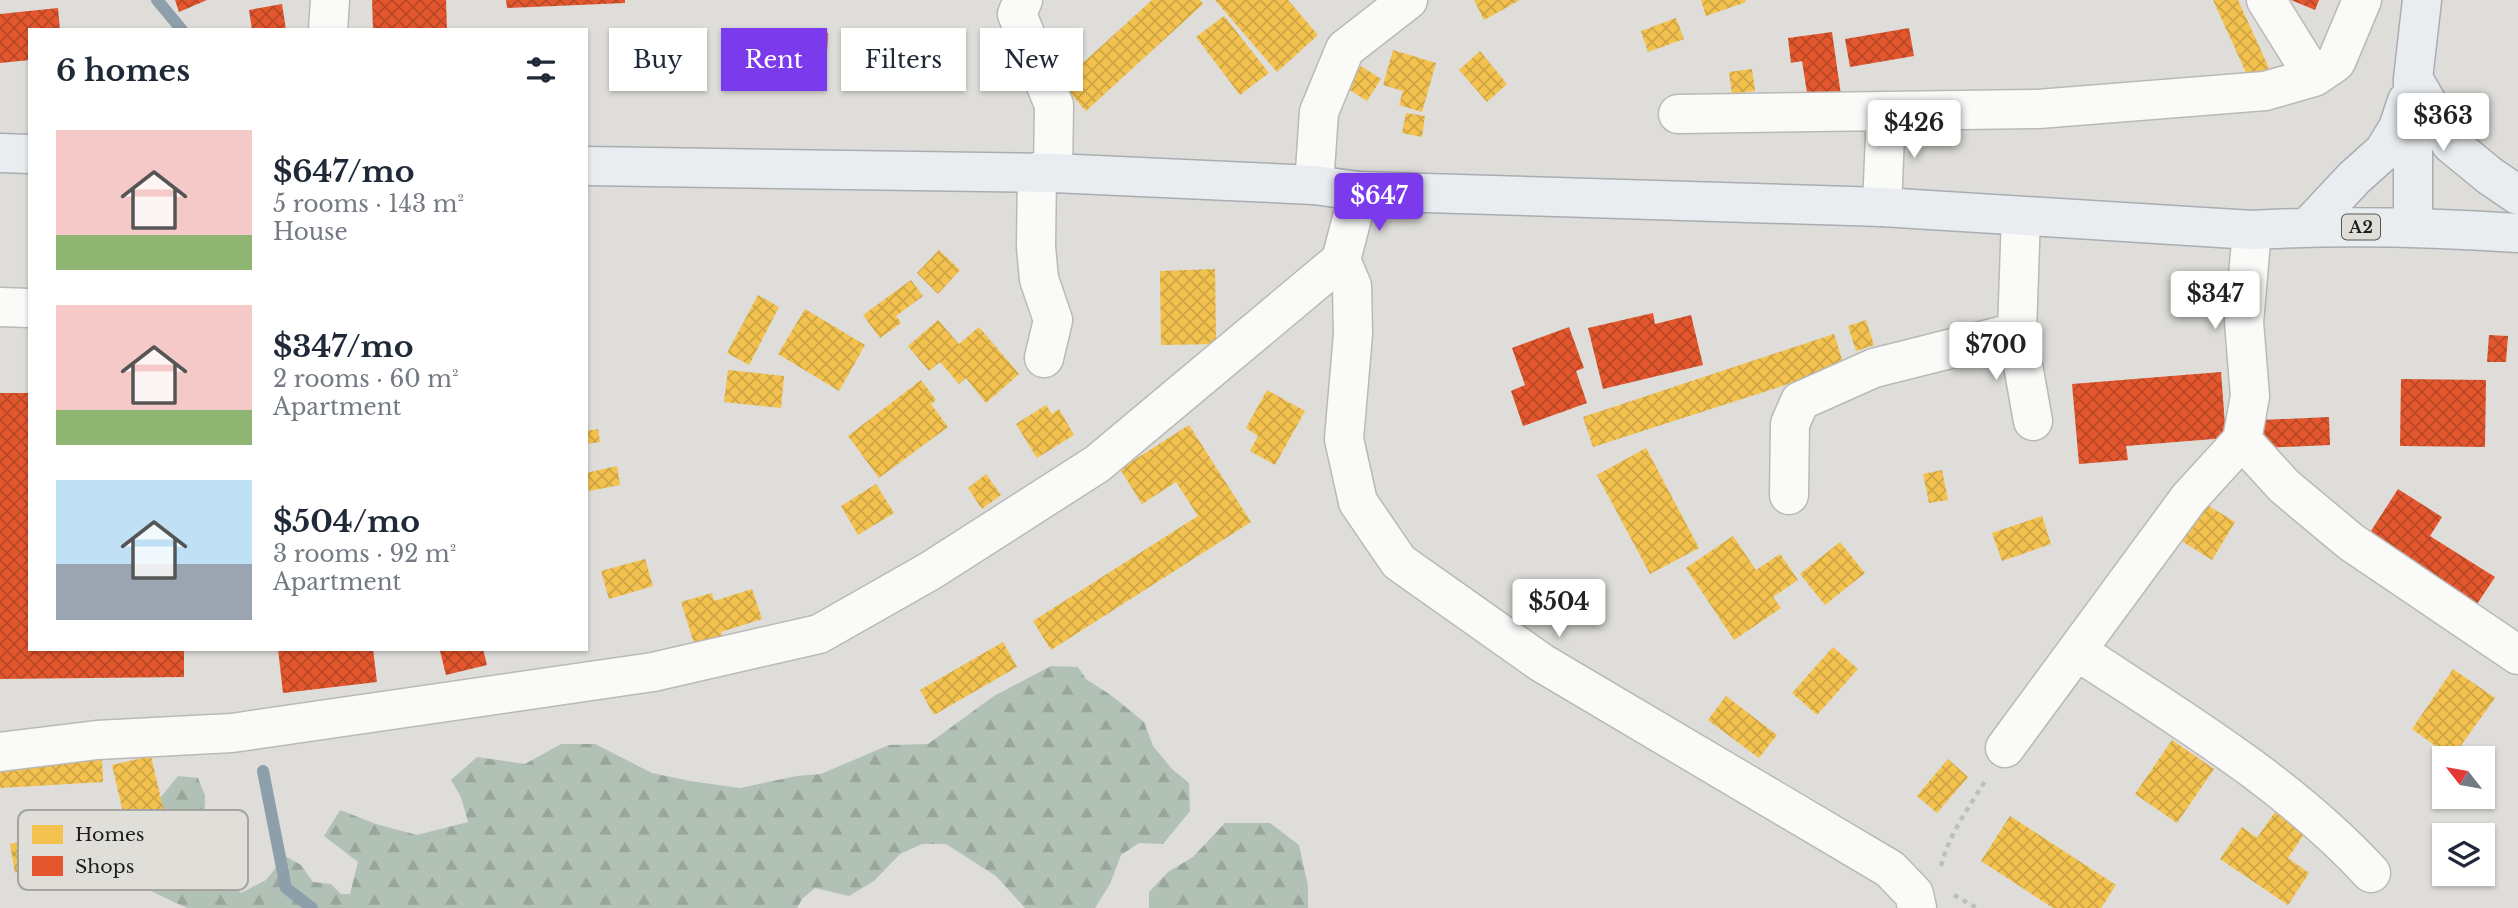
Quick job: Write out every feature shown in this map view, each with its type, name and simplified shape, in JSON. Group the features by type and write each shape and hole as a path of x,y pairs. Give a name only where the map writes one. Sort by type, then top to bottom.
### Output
{"main road":[{"path":"2413,227 2413,79 2422,0"},
{"path":"2413,79 2451,144 2518,195"},
{"path":"2308,227 2354,178 2384,151 2398,128 2413,79"},
{"path":"0,153 28,154"},
{"name":"A2","path":"588,166 1045,172 1314,185 1359,191 1882,207 2252,230 2413,227 2518,233"}],"street":[{"path":"328,28 330,0"},
{"path":"1023,0 1017,14 1054,106 1036,247 1039,279 1053,320 1044,358"},
{"path":"1314,185 1319,112 1345,49 1408,0"},
{"path":"2266,0 2314,77"},
{"path":"1678,114 2038,109 2265,91 2314,77 2336,62 2362,0"},
{"path":"1882,207 1886,111"},
{"path":"0,752 97,740 232,733 653,673 819,634 930,571 1097,464 1341,260 1359,191"},
{"path":"2021,216 2017,332 2034,421"},
{"path":"2005,748 2189,498 2242,439 2250,396 2244,322 2252,230"},
{"path":"1341,260 1352,286 1353,334 1344,439 1358,502 1399,562 1542,663 1890,869 1914,894 1917,908"},
{"path":"0,307 28,308"},
{"path":"1789,495 1790,424 1800,401 1874,368 2017,332"},
{"path":"2242,439 2284,486 2351,542 2518,655"},
{"path":"2077,651 2216,743 2336,836 2371,873"}],"path":[{"path":"1940,869 1943,856 1962,820 2005,748"}],"green space":[{"path":"1051,666 1078,667 1086,679 1144,722 1153,746 1172,769 1189,783 1190,811 1163,844 1139,843 1121,855 1110,884 1095,908 1025,908 996,876 946,844 922,844 900,854 874,881 849,896 815,888 802,899 797,908 187,908 149,890 238,890 241,893 266,880 285,856 301,865 313,882 331,884 341,894 350,894 358,862 324,836 340,810 376,824 417,835 468,822 461,797 451,780 477,757 525,764 561,744 595,744 652,773 740,788 797,776 821,774 889,745 928,744 994,696"},
{"path":"178,776 198,778 205,795 205,810 163,810 160,798"},
{"path":"1225,823 1270,823 1299,845 1308,886 1308,908 1149,908 1149,892 1168,872 1193,857"}],"building: Homes":[{"path":"1152,0 1200,0 1203,4 1086,111 1068,91 1083,91 1083,63"},
{"path":"1215,0 1288,0 1318,35 1277,72"},
{"path":"1474,0 1520,0 1484,20"},
{"path":"1701,0 1745,0 1746,2 1706,16"},
{"path":"2213,0 2238,0 2269,68 2248,77"},
{"path":"1224,16 1269,73 1240,95 1196,37"},
{"path":"1676,18 1684,39 1648,52 1641,31"},
{"path":"1393,50 1436,63 1422,112 1399,105 1403,91 1383,85"},
{"path":"1480,51 1507,84 1487,102 1459,70"},
{"path":"1361,66 1381,79 1367,101 1347,88"},
{"path":"1752,69 1755,91 1732,94 1729,72"},
{"path":"1406,113 1425,116 1422,137 1402,133"},
{"path":"939,250 960,270 938,294 917,273"},
{"path":"1215,269 1216,344 1161,345 1160,271"},
{"path":"911,280 923,296 896,316 901,323 880,338 863,315"},
{"path":"758,295 779,307 749,365 727,353"},
{"path":"805,309 865,345 839,391 778,354"},
{"path":"938,320 959,344 979,327 1019,374 986,403 966,378 959,384 940,362 929,371 908,346"},
{"path":"1866,320 1874,345 1856,351 1848,326"},
{"path":"1834,334 1844,366 1593,447 1583,417"},
{"path":"728,370 784,376 781,408 724,402"},
{"path":"921,380 936,400 931,404 948,427 879,478 848,436"},
{"path":"1267,390 1305,411 1275,465 1250,451 1258,436 1246,428"},
{"path":"1046,405 1052,414 1059,409 1074,435 1037,458 1016,424"},
{"path":"1189,425 1251,522 1051,650 1033,621 1198,516 1176,482 1142,504 1120,469"},
{"path":"598,429 600,442 588,444 588,431"},
{"path":"1646,448 1699,548 1650,574 1597,475"},
{"path":"617,466 620,485 589,491 588,473"},
{"path":"1942,470 1948,500 1929,503 1923,474"},
{"path":"986,474 1001,495 982,509 968,488"},
{"path":"876,484 894,513 858,535 841,506"},
{"path":"2196,498 2235,522 2212,560 2172,535"},
{"path":"2042,516 2051,544 2002,561 1992,533"},
{"path":"1733,536 1756,570 1780,554 1798,580 1773,597 1781,608 1734,640 1686,568"},
{"path":"1840,542 1865,573 1825,605 1800,574"},
{"path":"645,559 653,586 609,599 601,571"},
{"path":"752,589 762,619 721,632 724,641 696,650 681,602 712,593 714,601"},
{"path":"1003,642 1017,667 934,715 920,690"},
{"path":"1833,647 1858,669 1817,715 1792,693"},
{"path":"2453,669 2495,698 2461,746 2435,746 2412,729"},
{"path":"1726,696 1777,735 1759,758 1708,720"},
{"path":"2172,740 2214,769 2177,823 2135,794"},
{"path":"151,756 164,810 122,810 112,765"},
{"path":"102,758 103,782 0,788 0,765"},
{"path":"1948,759 1968,777 1937,813 1917,796"},
{"path":"2275,812 2305,833 2288,858 2309,873 2288,905 2220,859 2242,827 2257,838"},
{"path":"2010,816 2116,885 2101,908 2053,908 1981,861"},
{"path":"18,842 18,872 15,873 10,844"}],"building: Shops":[{"path":"175,0 207,0 179,12"},
{"path":"372,0 446,0 447,28 373,28"},
{"path":"506,0 625,0 625,3 507,8"},
{"path":"2291,0 2319,0 2315,10"},
{"path":"282,4 286,28 252,28 249,10"},
{"path":"58,8 60,28 28,28 28,60 0,63 0,14"},
{"path":"1909,28 1914,56 1850,67 1845,39"},
{"path":"1832,32 1841,95 1808,99 1802,61 1791,63 1788,38"},
{"path":"1653,313 1655,324 1691,315 1703,365 1603,389 1588,328"},
{"path":"1569,327 1584,368 1576,371 1587,403 1523,426 1511,391 1525,385 1512,348"},
{"path":"2489,335 2508,336 2506,362 2487,362"},
{"path":"2221,372 2226,438 2126,446 2128,460 2079,464 2072,384"},
{"path":"2401,379 2486,380 2485,447 2400,446"},
{"path":"0,393 28,393 28,651 184,651 184,677 0,679"},
{"path":"2329,417 2330,445 2262,448 2261,420"},
{"path":"2398,489 2442,517 2430,536 2495,577 2477,604 2369,534"},
{"path":"278,651 373,651 377,682 283,693"},
{"path":"440,651 484,651 487,665 446,675"}],"waterway":[{"path":"157,0 180,28"},
{"path":"263,771 286,888 312,908"}]}
